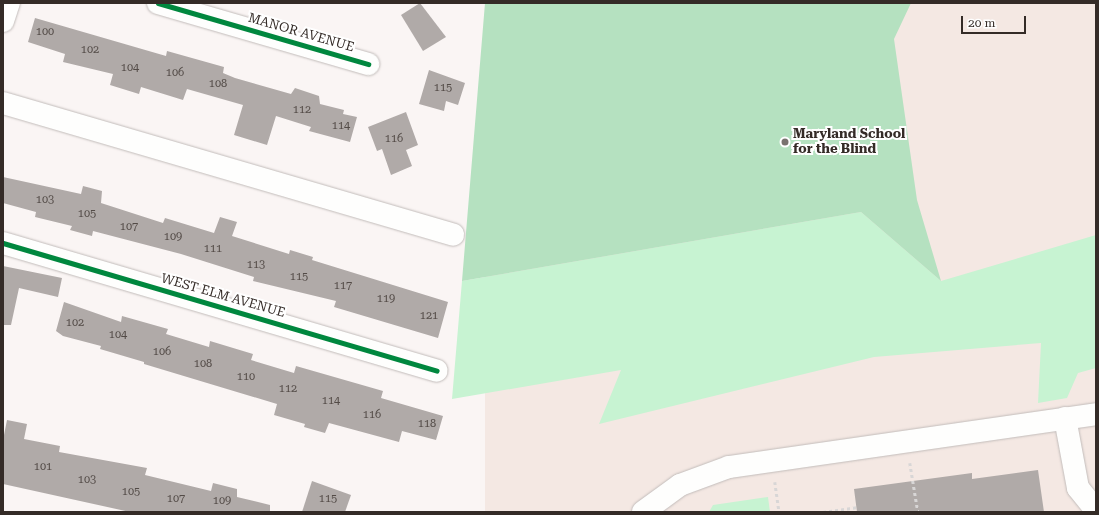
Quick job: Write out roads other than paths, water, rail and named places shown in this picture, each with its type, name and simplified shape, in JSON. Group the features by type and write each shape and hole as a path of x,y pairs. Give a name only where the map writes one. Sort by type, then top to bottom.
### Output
{"street":[{"path":"3,21 9,3"},
{"name":"MANOR AVENUE","path":"158,3 368,64"},
{"path":"3,103 453,235"},
{"name":"WEST ELM AVENUE","path":"3,243 437,371"},
{"path":"643,512 680,485 729,467 1096,414"},
{"path":"1065,418 1078,488 1096,510"}],"place":[{"name":"Maryland School for the Blind","path":"785,142"}]}
